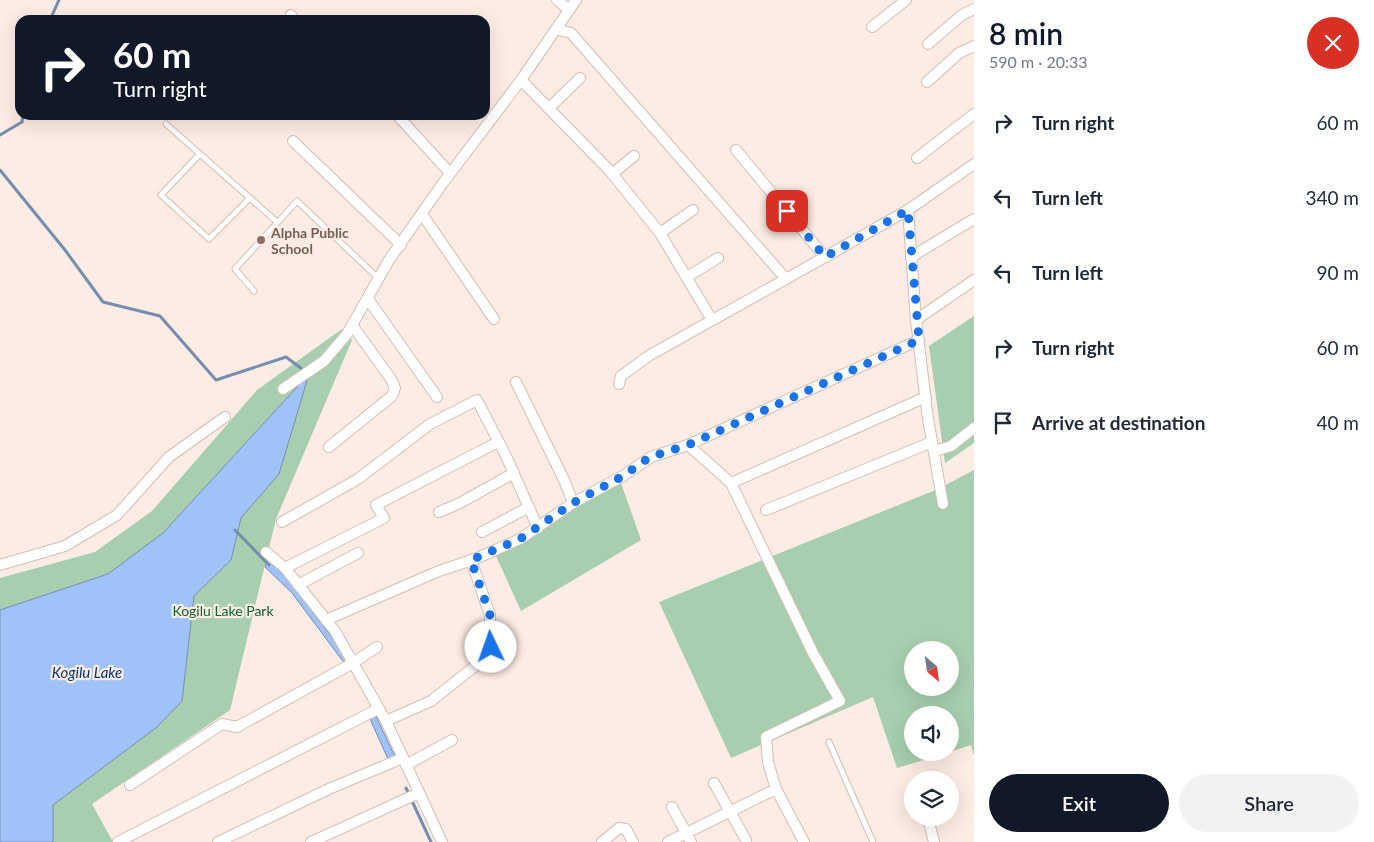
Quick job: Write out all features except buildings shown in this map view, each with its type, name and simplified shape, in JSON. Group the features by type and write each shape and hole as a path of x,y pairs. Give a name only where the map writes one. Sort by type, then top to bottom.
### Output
{"street":[{"path":"557,0 569,10"},
{"path":"283,389 324,361 352,325 379,278 450,173 522,80 576,0"},
{"path":"872,27 906,0"},
{"path":"928,44 962,15 974,9"},
{"path":"556,29 571,33 786,279"},
{"path":"927,82 959,52 974,46"},
{"path":"549,108 580,78"},
{"path":"522,80 612,174 660,234 712,320"},
{"path":"917,158 974,114"},
{"path":"402,120 450,173"},
{"path":"293,141 401,245"},
{"path":"736,150 825,257"},
{"path":"612,174 634,156"},
{"path":"619,384 621,376 650,355 660,352 712,320 908,210 974,164"},
{"path":"660,234 693,210"},
{"path":"908,210 916,320 943,504"},
{"path":"422,214 494,319"},
{"path":"911,257 974,219"},
{"path":"687,277 718,258"},
{"path":"916,320 974,280"},
{"path":"368,299 436,397"},
{"path":"329,447 392,396 395,388 352,325"},
{"path":"326,620 439,570 471,560 520,539 573,503 623,476 650,457 688,445 919,340"},
{"path":"516,382 565,482 573,503"},
{"path":"730,483 926,397"},
{"path":"282,522 358,479 430,424 477,400 514,474 538,528"},
{"path":"0,565 65,546 117,515 169,456 225,417"},
{"path":"766,510 934,447 951,446 974,428"},
{"path":"285,568 384,518 376,505 498,442"},
{"path":"688,445 730,483 813,652 840,701 766,737 768,762 776,789 804,842"},
{"path":"439,512 514,474"},
{"path":"482,532 529,507"},
{"path":"266,552 285,568 335,631 386,721 442,842"},
{"path":"298,585 358,553"},
{"path":"386,721 431,701 479,664 491,647 490,615 471,560"},
{"path":"130,785 222,724 237,728 354,663 377,647"},
{"path":"118,842 378,709"},
{"path":"218,842 331,788 405,761 452,740"},
{"path":"714,783 746,840"},
{"path":"668,842 688,838 729,811 776,789"},
{"path":"311,842 419,793"},
{"path":"672,807 688,838"},
{"path":"930,826 934,842"},
{"path":"602,842 619,828 626,829 633,842"}],"lane":[{"path":"166,124 277,222"},
{"path":"200,154 161,195 209,239 250,198"},
{"path":"254,291 235,269 297,201 379,278"},
{"path":"829,742 873,842"}],"green space":[{"path":"974,316 974,443 945,463 929,346"},
{"name":"Kogilu Lake Park","path":"342,329 352,340 276,519 230,710 92,804 113,842 53,842 53,805 157,727 182,701 194,595 231,560 241,518 279,474 308,375 163,533 108,574 0,610 0,578 95,552 152,511 257,390"},
{"path":"974,470 974,756 971,745 959,749 959,706 904,706 904,761 920,761 897,768 873,697 731,758 659,602 938,489"},
{"path":"620,480 641,540 521,611 496,556"}],"water":[{"name":"Kogilu Lake","path":"309,374 279,474 241,518 231,560 194,596 182,701 157,727 53,805 53,842 0,842 0,610 108,574 163,533"},
{"path":"267,559 288,579 350,661 345,664 292,593 265,567"},
{"path":"376,716 395,757 388,759 370,719"}],"waterway":[{"path":"52,15 59,0"},
{"path":"0,135 22,120"},
{"path":"0,170 65,250 103,302 160,316 216,380 286,357 306,372"},
{"path":"235,530 269,565"},
{"path":"406,788 431,842"}],"place":[{"name":"Alpha Public School","path":"261,240"}],"route":[{"path":"491,647 490,615 471,560 520,539 573,503 623,476 650,457 688,445 919,340 908,210 825,257 787,211"}]}
